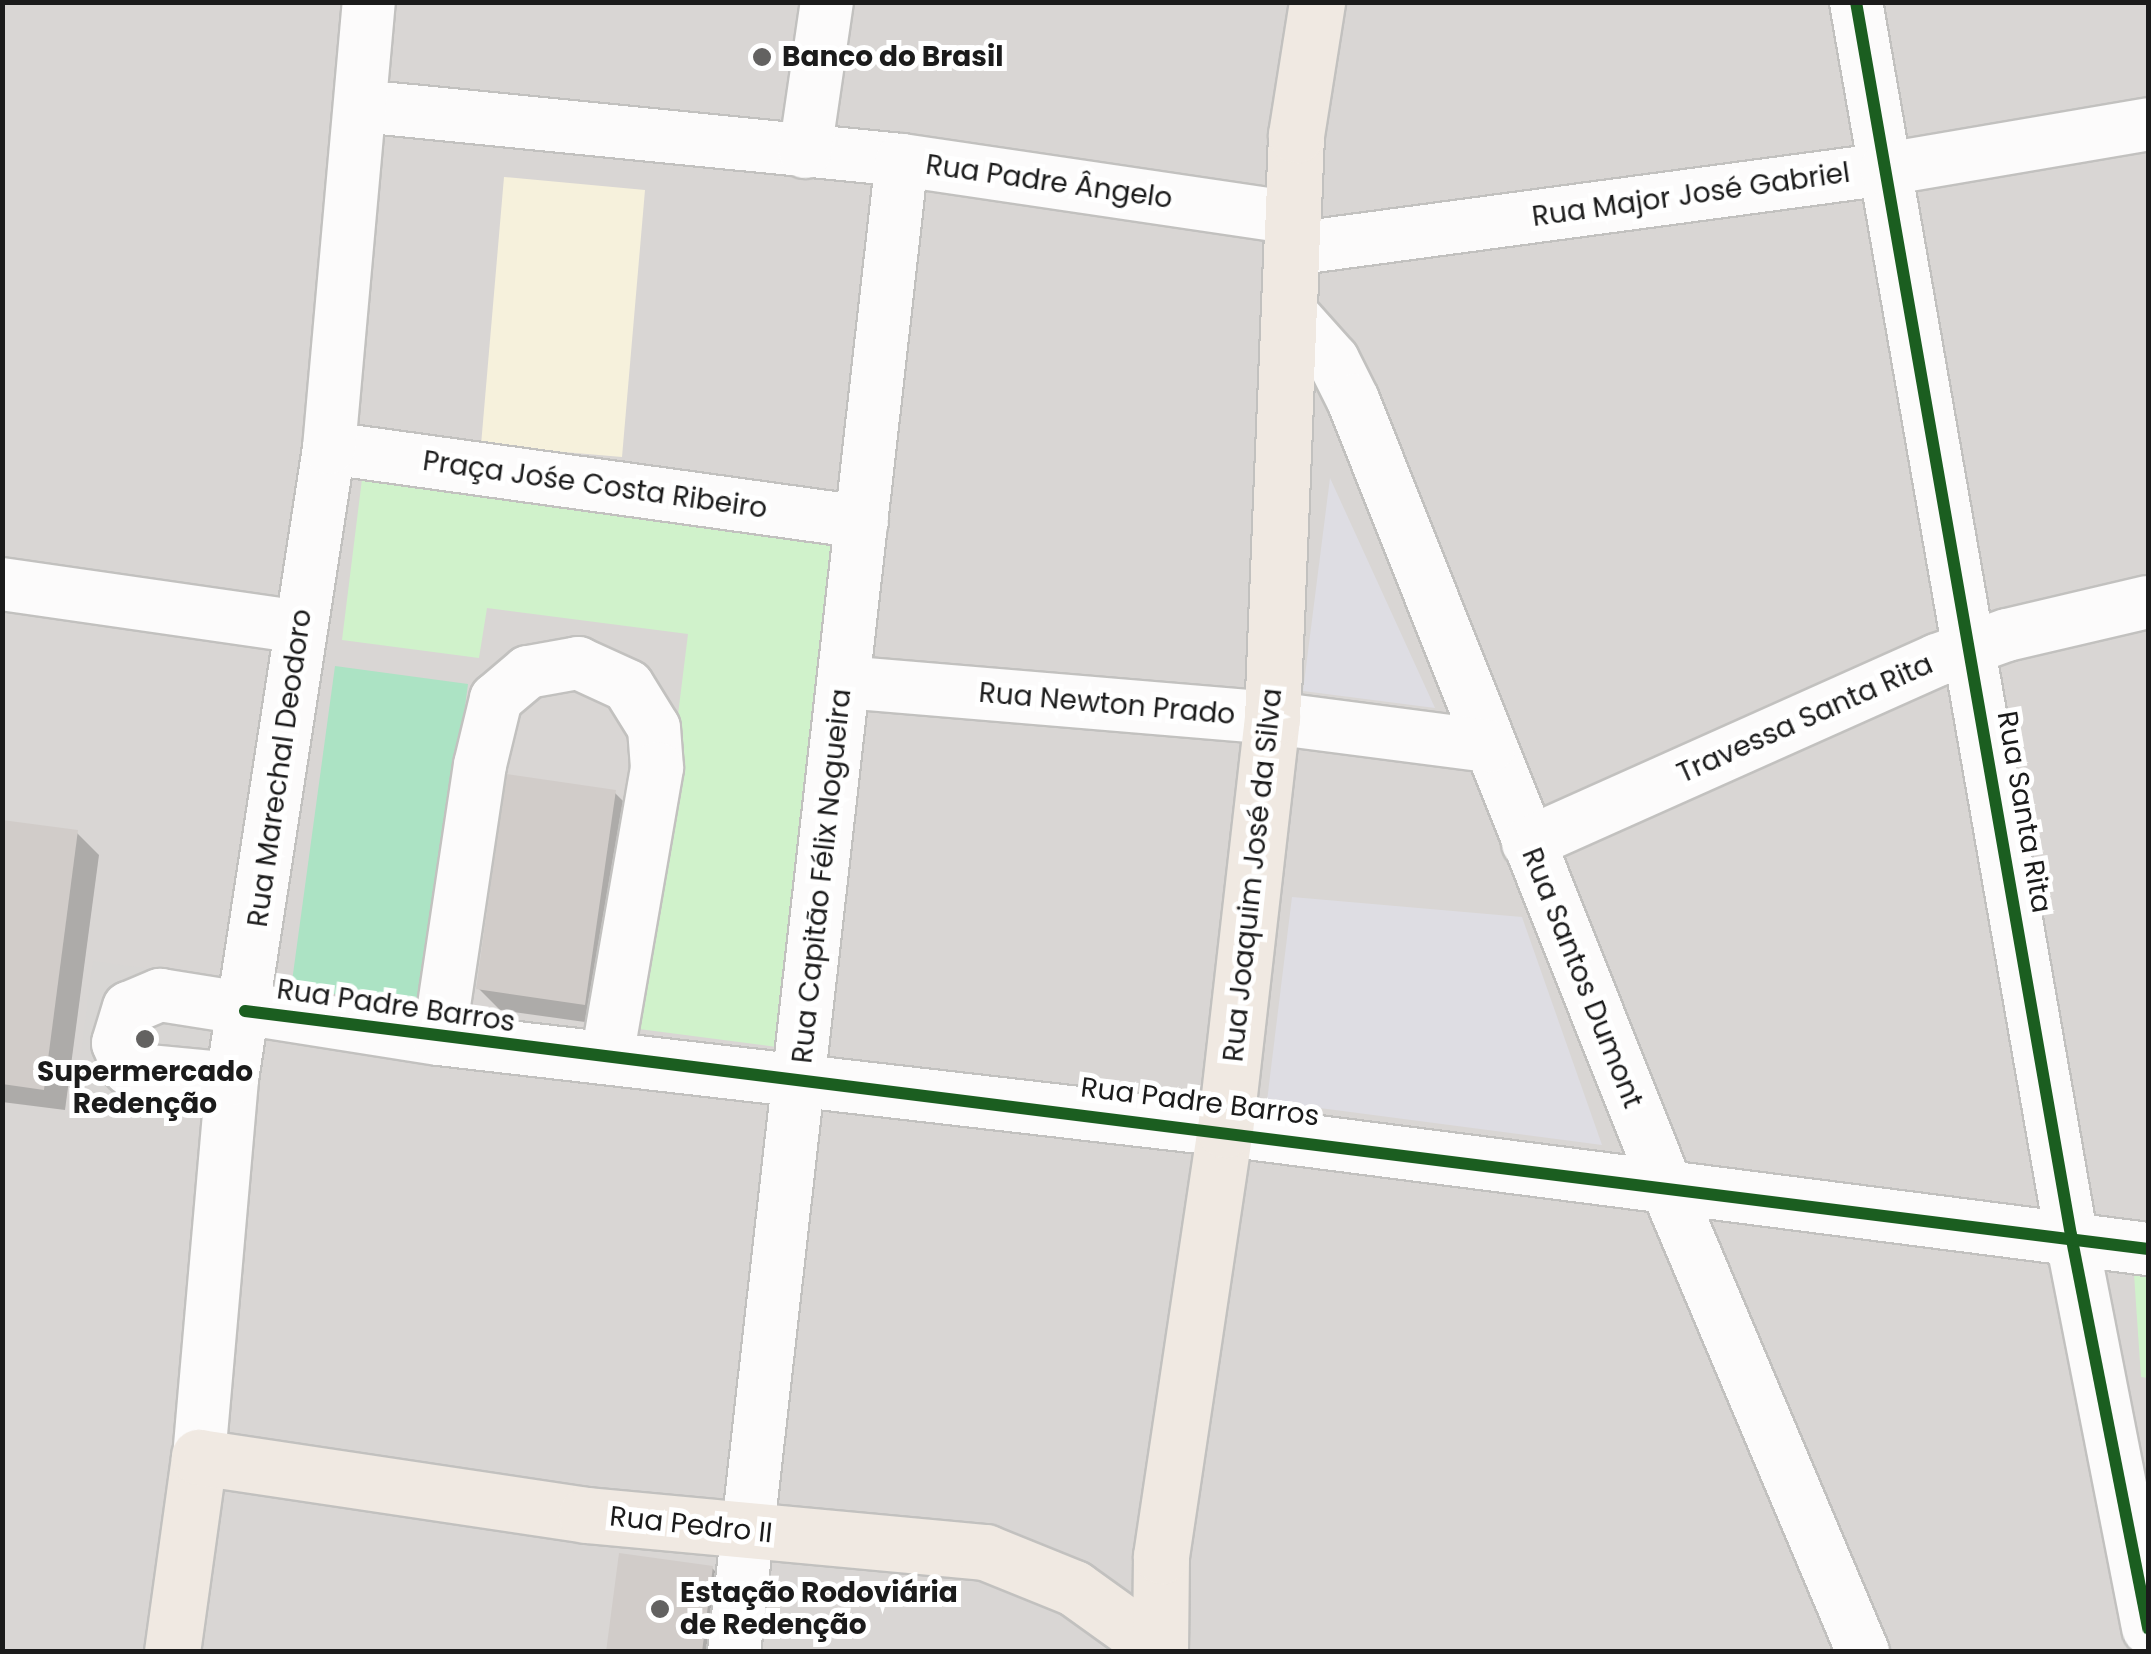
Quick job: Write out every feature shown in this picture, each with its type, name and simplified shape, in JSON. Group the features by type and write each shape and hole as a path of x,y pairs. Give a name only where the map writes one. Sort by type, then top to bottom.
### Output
{"main road":[{"path":"1293,234 1296,134 1317,2"},
{"name":"Rua Joaquim José da Silva","path":"1161,1651 1161,1556 1224,1130 1272,718 1293,234"},
{"name":"Rua Pedro II","path":"198,1457 586,1515 985,1552 1088,1597 1161,1651"},
{"name":"Rua Marechal Deodoro","path":"172,1652 198,1457"},
{"path":"1098,1652 1088,1597 1128,1581 1161,1556"}],"street":[{"name":"Rua Marechal Deodoro","path":"198,1457 232,1079 329,448 369,2"},
{"path":"805,152 827,2"},
{"name":"Rua Santa Rita","path":"1856,2 2071,1235 2130,1440 2148,1629"},
{"name":"Rua Padre Ângelo","path":"361,106 902,160 1293,234"},
{"name":"Rua Major José Gabriel","path":"1293,234 1886,169 2148,124"},
{"name":"Rua Capitão Félix Nogueira","path":"734,1652 902,160"},
{"name":"Rua Santos Dumont","path":"1291,313 1341,374 1667,1188 1862,1652"},
{"name":"Praça Jośe Costa Ribeiro","path":"329,448 862,522"},
{"path":"2,584 301,627"},
{"name":"Travessa Santa Rita","path":"1528,843 1970,648 2148,602"},
{"path":"439,1040 480,765 496,698 528,672 578,663 628,686 654,728 656,768 607,1058"},
{"name":"Rua Newton Prado","path":"844,682 1272,718 1489,746"},
{"name":"Rua Padre Barros","path":"232,1079 129,1069 118,1043 129,1008 160,995 439,1040 799,1078 2071,1235 2148,1248"}],"shaded area":[{"path":"3,3 2148,3 2148,1651 3,1652"},
{"path":"504,177 645,190 622,457 481,445"},
{"path":"1330,478 1435,708 1303,691"},
{"path":"1292,897 1522,917 1602,1145 1267,1101"},
{"path":"93,961 216,978 198,1116 75,1100"}],"green space":[{"path":"362,479 841,542 777,1047 639,1029 688,634 487,608 479,658 342,640"},
{"path":"335,666 468,684 424,1015 290,996"},
{"path":"2134,1274 2148,1276 2148,1378 2141,1377"}],"building":[{"path":"506,774 616,790 585,1005 476,989"},
{"path":"2,820 78,830 44,1090 2,1084"},
{"name":"Estação Rodoviária de Redenção","path":"619,1553 713,1566 702,1652 606,1652"}],"cycle path":[{"path":"1856,2 2071,1235 2148,1629"},
{"path":"245,1011 2148,1249"}],"place":[{"name":"Banco do Brasil","path":"762,57"},
{"name":"Supermercado Redenção","path":"145,1039"},
{"name":"Estação Rodoviária de Redenção","path":"660,1609"}]}
